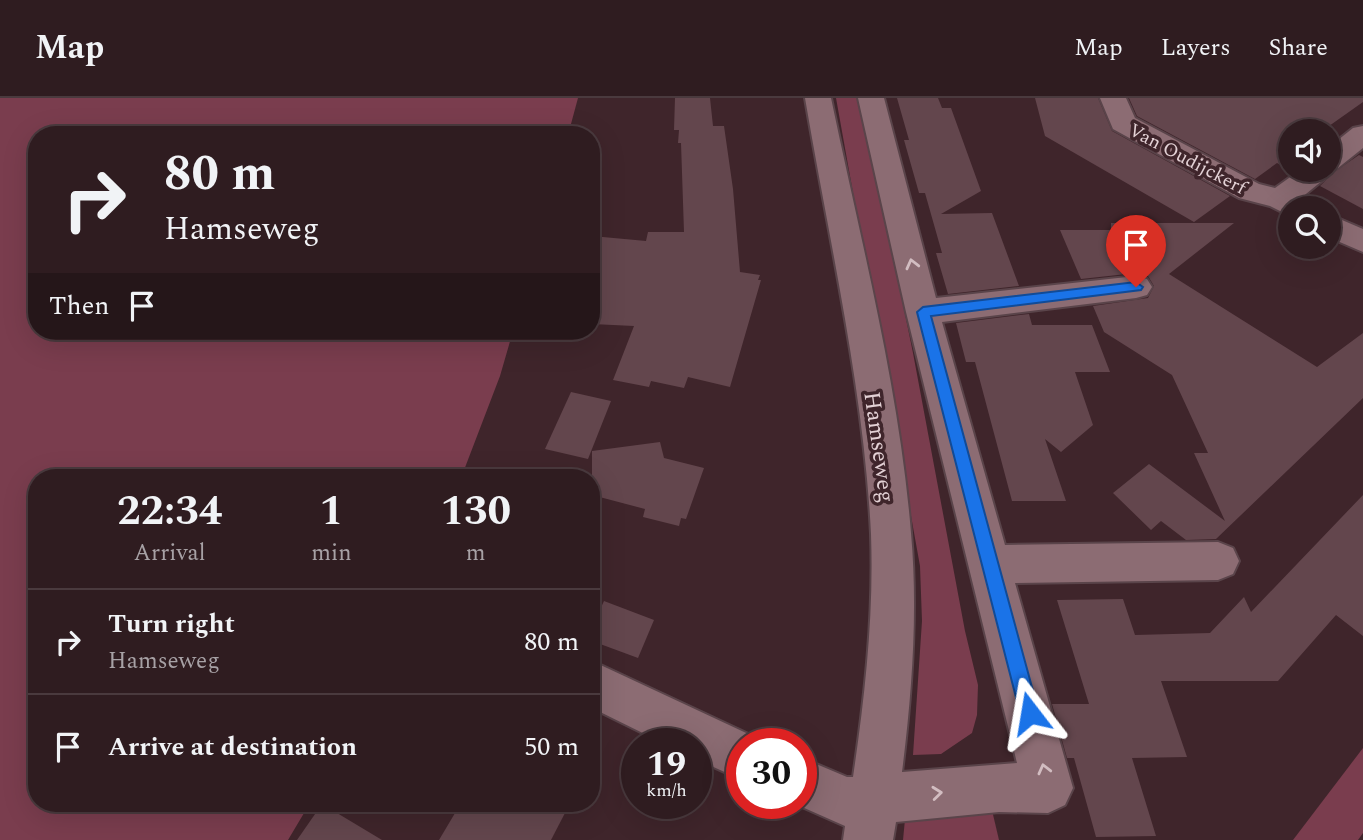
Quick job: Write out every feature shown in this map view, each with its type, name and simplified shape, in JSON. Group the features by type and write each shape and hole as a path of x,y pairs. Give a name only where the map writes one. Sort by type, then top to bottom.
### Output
{"street":[{"name":"Hamseweg","path":"818,98 879,420 888,493 893,586 887,705 871,820"},
{"path":"817,789 846,802 871,820 999,787 1048,788 992,564 923,312 871,98"},
{"name":"Van Oudijckerf","path":"1113,98 1123,123 1249,191 1278,200"},
{"path":"1341,152 1363,134"},
{"path":"1296,196 1308,182"},
{"path":"1341,231 1363,242"},
{"path":"923,312 1136,287"},
{"path":"992,564 1218,561"},
{"path":"600,688 726,748"}],"shaded area":[{"path":"0,98 578,98 570,126 28,126 28,340 510,340 500,376 464,469 28,469 28,812 305,812 288,840 0,840"},
{"path":"836,98 861,98 913,353 965,631 978,685 977,715 972,733 941,754 913,755 922,621 920,566"},
{"path":"1363,748 1363,833 1358,840 1293,840"},
{"path":"991,806 999,840 903,840 906,809"}],"building":[{"path":"675,98 710,98 713,126 724,126 740,272 760,275 758,280 761,280 730,387 688,377 684,388 651,381 649,387 613,380 634,326 600,324 600,237 646,241 648,232 684,232 681,143 678,143 679,130 674,130"},
{"path":"897,98 938,98 942,108 951,108 981,191 941,214 992,213 1019,286 948,294 936,253 942,253 925,193 919,193 904,140 909,140"},
{"path":"1035,98 1098,98 1112,131 1230,196 1194,222 1045,136"},
{"path":"1129,98 1363,98 1363,102 1339,119 1278,119 1278,164 1255,179 1137,116"},
{"path":"1359,155 1363,157 1363,209 1320,186 1324,182 1341,182 1341,167"},
{"path":"1111,223 1234,223 1169,274 1317,367 1363,333 1363,398 1216,539 1186,540 1161,521 1151,530 1113,493 1149,464 1225,521 1194,453 1208,453 1172,375 1104,332 1093,306 1148,298 1154,286 1148,276 1136,273 1081,279 1060,230 1111,230"},
{"path":"1029,314 1032,325 1092,325 1110,372 1075,372 1093,425 1061,452 1045,439 1066,501 1012,501 975,362 966,362 956,323"},
{"path":"571,392 611,401 588,459 545,449"},
{"path":"660,442 664,458 704,468 686,519 681,518 679,526 643,517 645,509 600,497 600,469 592,469 592,451"},
{"path":"1363,495 1363,636 1336,615 1278,681 1161,681 1187,757 1132,758 1156,836 1096,837 1074,758 1067,758 1052,704 1089,704 1057,600 1123,599 1135,635 1210,633 1244,597 1251,612"},
{"path":"604,601 654,620 638,658 600,644 600,610"},
{"path":"316,812 335,812 382,840 297,840"},
{"path":"456,812 565,813 551,840 439,840"}],"route":[{"path":"1030,713 923,312 1136,287"}]}
